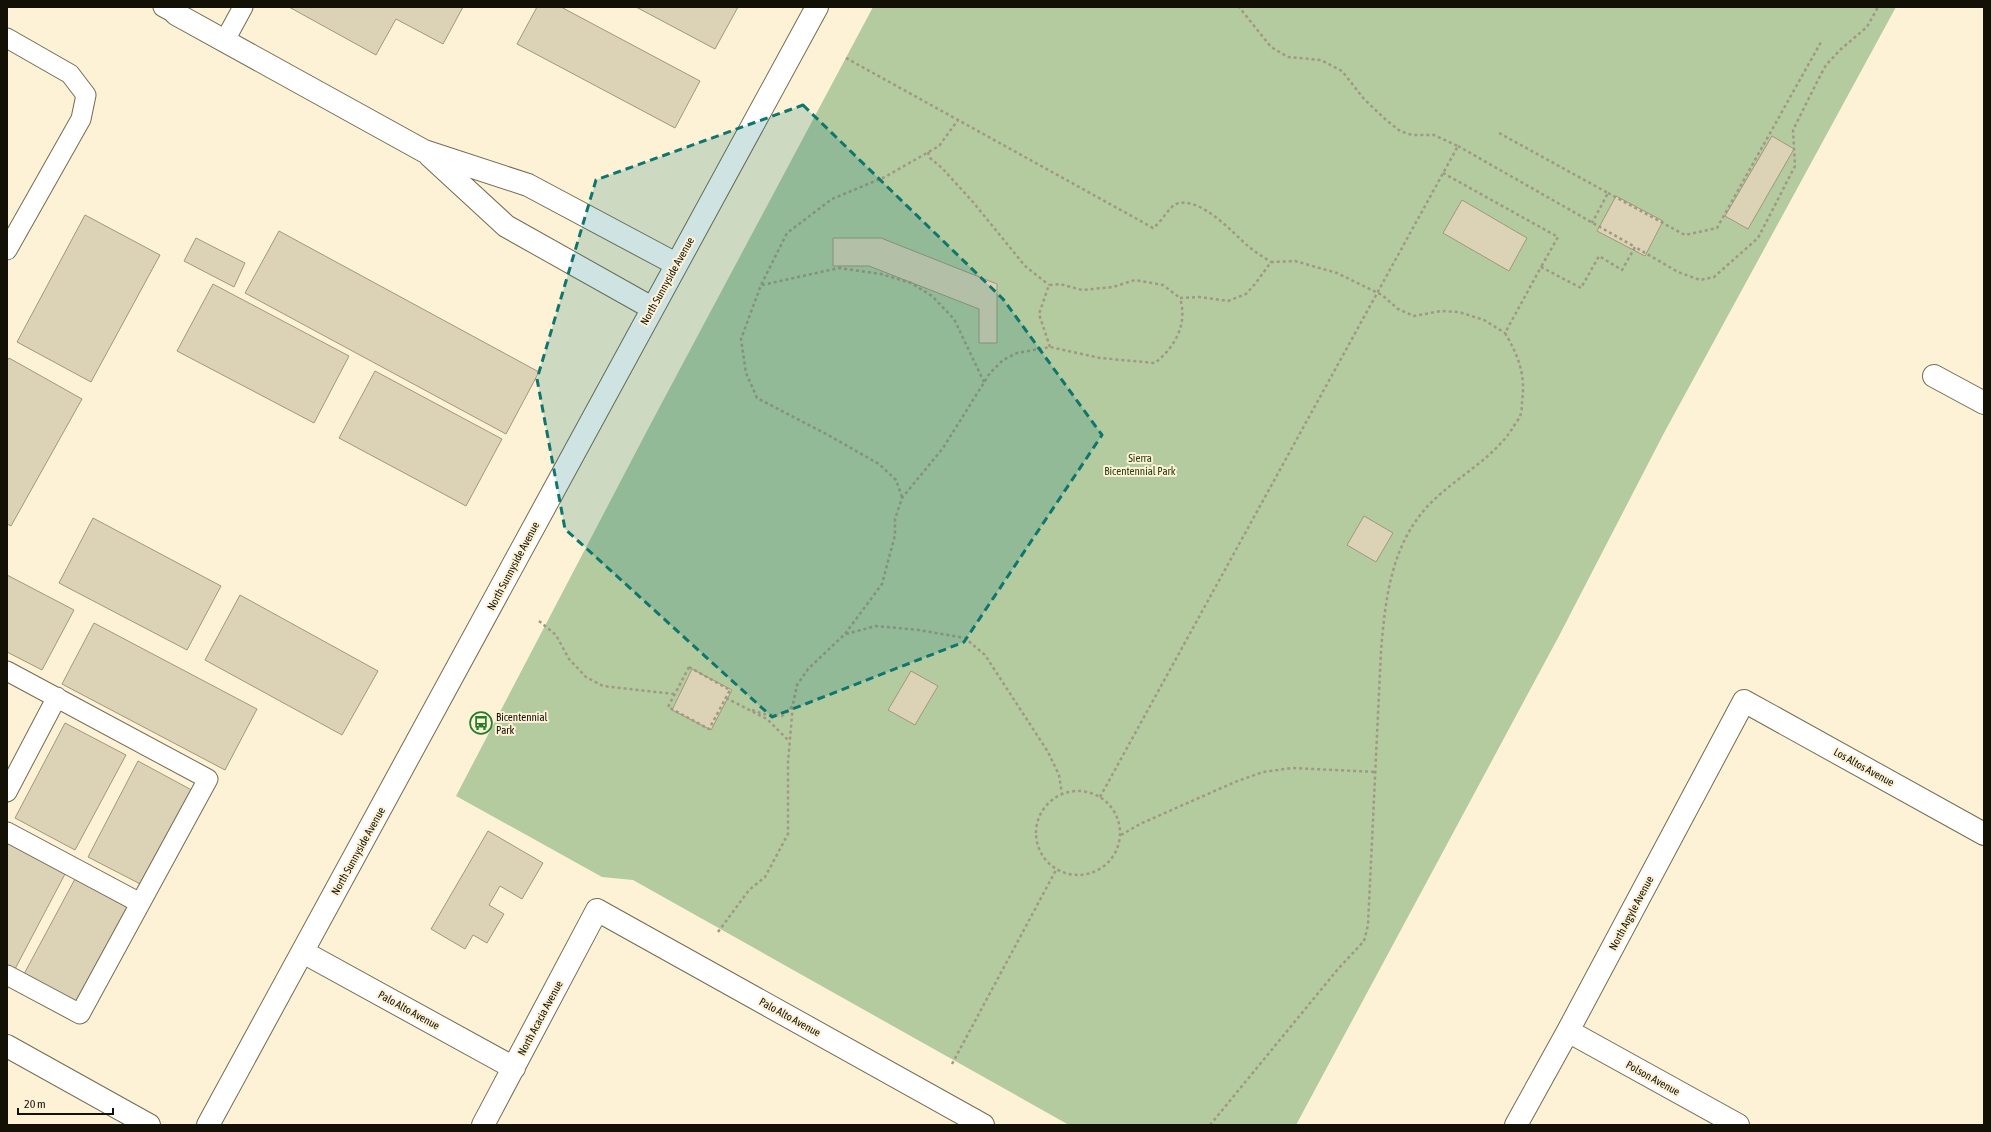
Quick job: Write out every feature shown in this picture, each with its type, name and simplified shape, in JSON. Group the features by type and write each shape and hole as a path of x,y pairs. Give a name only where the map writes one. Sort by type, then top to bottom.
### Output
{"street":[{"name":"North Sunnyside Avenue","path":"208,1125 817,7"},
{"path":"169,11 424,151 528,185 676,264"},
{"path":"424,151 506,226 652,308"},
{"path":"1934,376 1984,403"},
{"name":"Los Altos Avenue","path":"1744,701 1984,834"},
{"name":"North Argyle Avenue","path":"1516,1125 1568,1031 1744,701"},
{"name":"Palo Alto Avenue","path":"597,910 983,1125"},
{"name":"North Acacia Avenue","path":"483,1125 597,910"},
{"name":"Palo Alto Avenue","path":"303,952 514,1068"},
{"name":"Polson Avenue","path":"1568,1031 1738,1125"},
{"path":"7,1046 149,1125"}],"lane":[{"path":"224,42 243,7"},
{"path":"7,38 70,74 86,95 81,119 7,250"},
{"path":"7,670 208,779 80,1014 7,975"},
{"path":"7,792 57,697"},
{"path":"7,832 140,903"}],"path":[{"path":"1238,7 1271,47 1288,57 1321,60 1342,71 1364,99 1384,119 1400,131 1412,135 1434,136 1458,146 1678,272 1700,280 1714,277 1758,238 1795,166 1793,130 1819,78 1831,59 1867,27 1878,7"},
{"path":"1499,133 1685,235 1718,228 1821,42"},
{"path":"846,58 1153,228 1166,216 1170,208 1180,203 1197,206 1232,229 1248,246 1270,262 1295,261 1337,273 1377,292 1398,309 1414,316 1441,311 1460,312 1484,320 1505,333 1517,354 1524,386 1520,417 1504,442 1441,493 1421,514 1404,542 1391,572 1384,609 1368,925 1364,941 1338,969 1210,1125"},
{"path":"902,498 896,480 878,464 828,435 757,398 746,373 741,339 761,285 787,233 832,199 885,177 939,146 958,120"},
{"path":"1100,797 1458,146"},
{"path":"718,932 749,890 765,877 788,834 789,741 793,704 797,685 808,669 845,634 882,584 895,535 895,518 902,498 943,448 990,373 1003,360 1017,353 1050,347 1100,358 1155,363 1168,352 1182,326 1183,306 1180,298 1163,285 1135,280 1113,287 1082,290 1060,284 1049,285 1025,266 973,202 942,168 930,158 928,152"},
{"path":"1443,173 1558,237 1505,333"},
{"path":"1592,223 1608,193"},
{"path":"1541,267 1582,288 1599,256 1622,270 1635,247"},
{"path":"1180,298 1200,297 1228,301 1246,294 1270,262"},
{"path":"761,285 839,268 881,274 911,283 932,296 954,319 984,382"},
{"path":"1049,285 1039,314 1050,347"},
{"path":"539,621 556,635 569,659 586,677 604,686 674,694"},
{"path":"845,634 876,626 919,630 965,638 985,655 1048,752 1059,775 1062,794"},
{"path":"689,667 730,690 709,729 668,707 674,694 689,667"},
{"path":"726,698 767,719 777,727 789,741"},
{"path":"744,708 764,714 782,716 789,711 793,704"},
{"path":"1120,835 1140,824 1263,772 1292,768 1376,772"},
{"path":"1074,791 1088,792 1100,797 1109,804 1120,824 1118,850 1110,862 1098,871 1084,875 1070,875 1056,870 1046,861 1039,850 1036,837 1037,824 1042,811 1050,801 1062,794 1074,791"},
{"path":"952,1064 1056,870"}],"highlighted area":[{"path":"803,105 1003,299 1102,435 964,642 772,717 565,529 537,379 596,180"}],"green space":[{"name":"Sierra Bicentennial Park","path":"873,7 1896,7 1664,433 1559,636 1296,1125 1069,1125 633,880 602,877 456,796 649,427"}],"building":[{"path":"289,7 463,7 443,44 396,19 376,55"},
{"path":"537,7 561,7 700,81 675,128 517,44"},
{"path":"636,7 738,7 715,49"},
{"path":"1772,136 1794,149 1748,229 1725,216"},
{"path":"1616,196 1663,221 1645,256 1597,231"},
{"path":"1462,200 1527,238 1509,271 1443,233"},
{"path":"85,215 160,255 91,382 17,342"},
{"path":"279,231 539,372 506,434 245,293"},
{"path":"196,238 245,263 234,287 184,261"},
{"path":"833,238 881,238 997,284 997,343 979,343 979,309 869,266 833,266"},
{"path":"213,284 349,356 314,423 177,351"},
{"path":"9,358 82,399 11,526 7,524 7,361"},
{"path":"375,371 502,439 466,506 339,438"},
{"path":"1364,516 1393,533 1376,562 1347,545"},
{"path":"93,518 221,586 187,650 59,583"},
{"path":"7,575 74,610 42,670 7,652"},
{"path":"240,595 378,671 342,735 205,660"},
{"path":"94,623 257,709 225,770 62,684"},
{"path":"692,669 732,690 711,730 672,710"},
{"path":"911,671 938,686 915,725 888,710"},
{"path":"65,723 126,755 75,850 15,818"},
{"path":"138,761 199,794 150,889 88,857"},
{"path":"488,831 543,863 522,899 500,886 489,905 504,914 487,943 473,935 465,949 431,929"},
{"path":"7,843 65,874 15,969 7,965"},
{"path":"75,879 139,914 88,1009 24,974"}],"place":[{"name":"Bicentennial Park","path":"481,723"}]}
